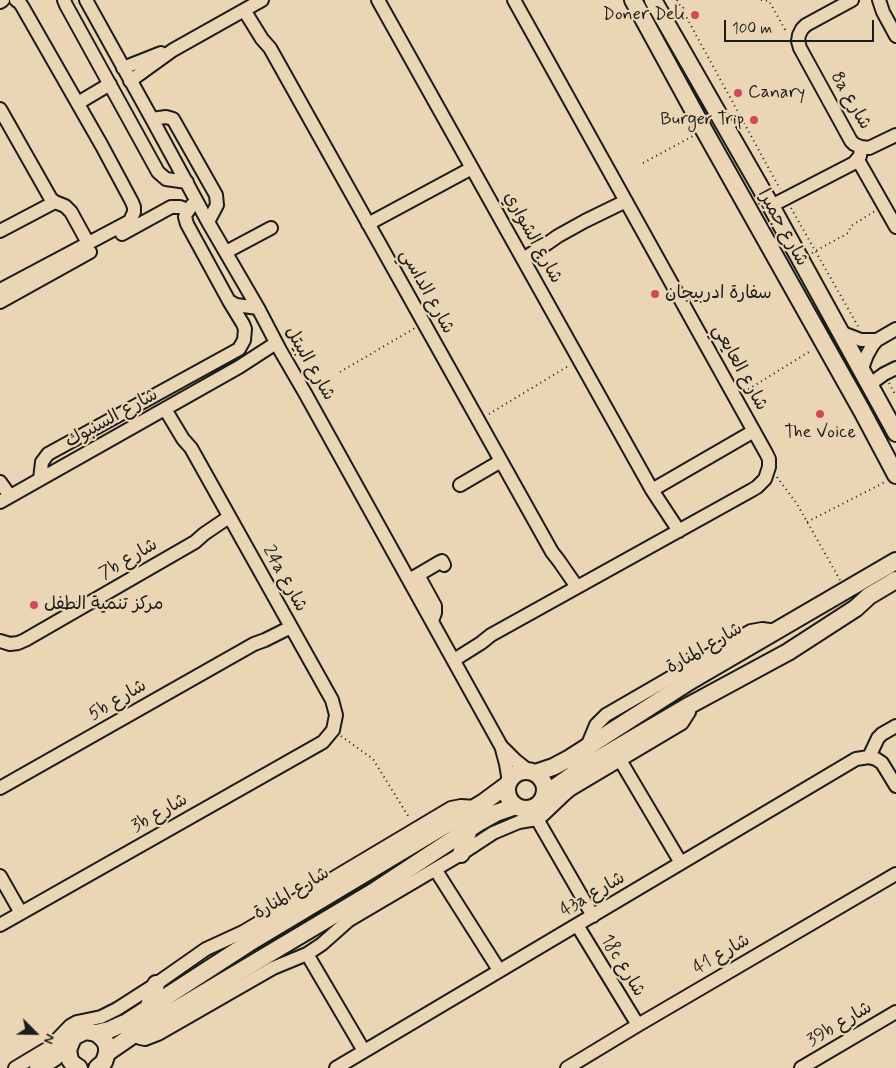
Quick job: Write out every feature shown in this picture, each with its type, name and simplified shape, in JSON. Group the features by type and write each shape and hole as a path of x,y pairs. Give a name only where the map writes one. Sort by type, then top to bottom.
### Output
{"main road":[{"name":"شارع جميرا","path":"633,0 823,343 892,478"},
{"name":"شارع جميرا","path":"656,2 896,433"},
{"path":"870,577 896,547"},
{"name":"شارع المنارة","path":"532,772 562,763 683,685 896,561"},
{"path":"544,795 543,782 532,772 515,774 508,784 508,797 516,806 522,808 533,807 544,795 585,767 690,705 788,652 856,608 869,596 896,580"},
{"path":"856,608 871,605 896,591"},
{"path":"585,767 605,769"},
{"name":"شارع المنارة","path":"69,1045 75,1036 80,1033 96,1033 118,1026 249,943 476,807 508,784"},
{"path":"103,1063 134,1035 371,893 469,829 496,813 516,806"},
{"path":"461,854 469,829"},
{"path":"148,1008 156,984"},
{"path":"96,1033 105,1041 103,1063"},
{"path":"69,1045 69,1055 77,1068"},
{"path":"38,1068 54,1058 69,1045"}],"street":[{"path":"0,2 4,0"},
{"path":"2,286 130,221 134,207 78,103 22,6 16,0"},
{"path":"64,0 158,172 163,178 187,182"},
{"name":"شارع البيتل","path":"86,0 278,346 413,578 432,621 501,746 506,764 508,784"},
{"name":"شارع الشواري","path":"378,0 659,499 676,533"},
{"name":"شارع العايعي","path":"514,0 754,431 769,460 769,467"},
{"path":"799,35 806,25 852,0"},
{"path":"878,0 896,36"},
{"path":"130,81 173,50 252,5"},
{"name":"شارع الداسي","path":"252,5 262,39 270,48 573,590"},
{"name":"8a شارع","path":"799,35 800,48 859,154 865,148 873,147 896,135"},
{"path":"123,68 173,50"},
{"path":"78,103 110,84"},
{"path":"0,109 51,199 65,206 71,212 88,243"},
{"path":"152,119 169,117 173,119 216,195 217,205 208,222"},
{"path":"771,206 859,154 896,227"},
{"path":"368,224 472,168"},
{"path":"521,255 548,243 593,213 624,197"},
{"path":"40,479 42,462 48,454 239,349 244,340 245,329 243,324 187,224 185,217 196,199"},
{"path":"0,231 55,202"},
{"path":"0,302 167,209 180,207 188,210"},
{"path":"226,252 271,228"},
{"path":"229,301 236,305 258,308"},
{"path":"840,332 856,339 872,340 896,329"},
{"path":"872,340 865,378 884,374 896,368"},
{"name":"شارع السنبوك","path":"3,499 278,346"},
{"path":"217,361 240,367"},
{"name":"24a شارع","path":"169,407 183,439 191,448 332,700 336,715 333,730"},
{"path":"653,491 754,431"},
{"path":"460,485 501,461"},
{"path":"451,656 481,643 491,635 757,487 764,479 769,467"},
{"path":"0,482 3,499"},
{"name":"7b شارع","path":"0,641 10,644 25,640 195,542 202,540 231,521"},
{"path":"413,578 440,562 444,565"},
{"name":"5b شارع","path":"0,788 254,644 265,640 289,623"},
{"path":"134,1035 146,1039 158,1034 273,968 307,954 322,944 349,920 493,833 507,826 537,818 550,809 571,789 682,723 689,712 690,705"},
{"path":"896,726 878,738 869,757 882,764 896,786"},
{"name":"3b شارع","path":"0,925 323,742 333,730"},
{"name":"شارع البيتل","path":"501,746 515,760 532,772"},
{"name":"43a شارع","path":"336,1068 850,762 862,757 869,757"},
{"path":"620,760 682,863"},
{"path":"15,1068 50,1047 70,1026 77,1022 109,1014 206,949 243,932 451,808 461,806 476,807"},
{"path":"537,818 593,916"},
{"path":"435,869 499,970"},
{"name":"شارع 41","path":"567,1068 896,874"},
{"path":"0,876 21,913"},
{"name":"18c شارع","path":"577,925 638,1025"},
{"path":"307,954 364,1051"},
{"name":"39b شارع","path":"801,1068 896,1012"}],"path":[{"path":"677,0 816,251 872,340"},
{"path":"761,0 769,1 789,36 793,38 799,35"},
{"path":"642,163 704,130"},
{"path":"800,259 848,233 851,226 884,206"},
{"path":"340,372 424,323"},
{"path":"735,397 823,343"},
{"path":"478,421 580,360"},
{"path":"769,467 797,504 846,590"},
{"path":"807,522 892,478"},
{"path":"333,730 373,759 416,829"}],"place":[{"name":"Doner Deli","path":"695,15"},
{"name":"Canary","path":"738,93"},
{"name":"Burger Trip","path":"754,120"},
{"name":"سفارة ادربيجان","path":"655,294"},
{"name":"The Voice","path":"820,414"},
{"name":"مركز تنمية الطفل","path":"34,605"}]}
